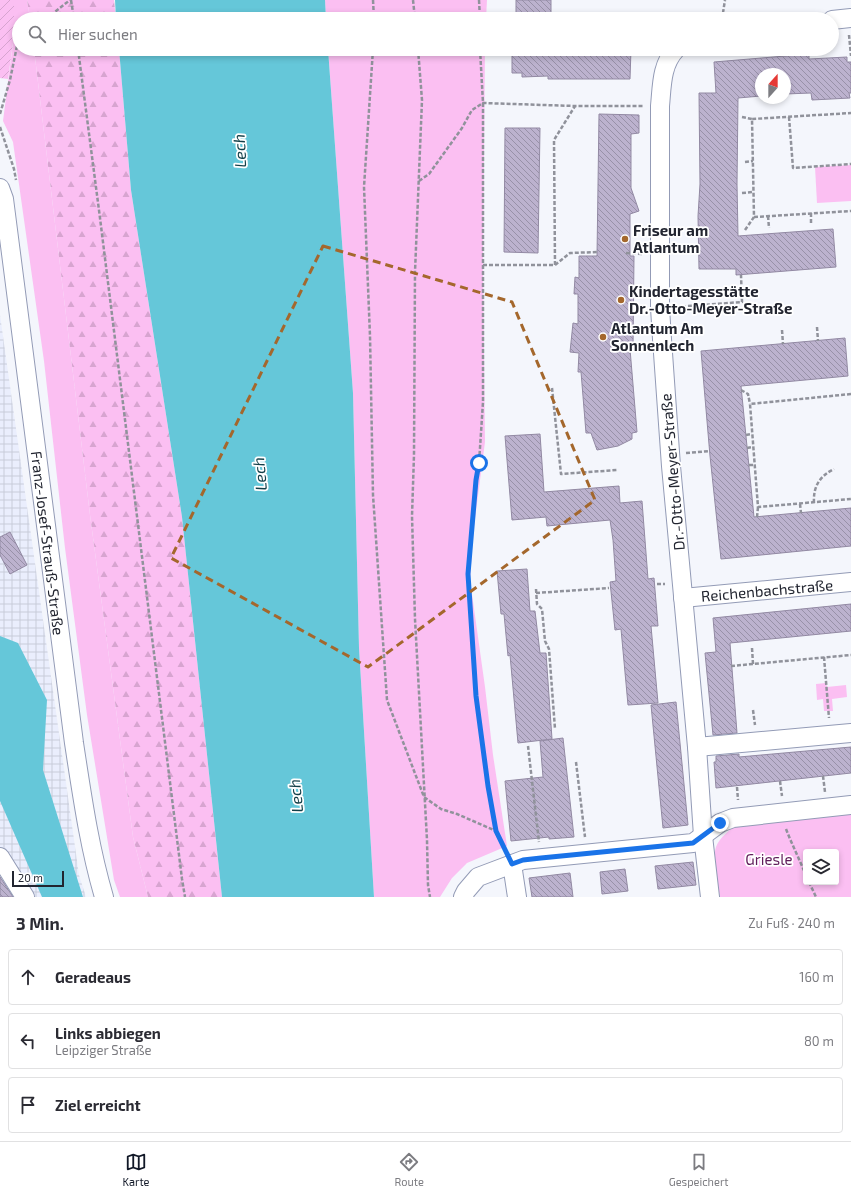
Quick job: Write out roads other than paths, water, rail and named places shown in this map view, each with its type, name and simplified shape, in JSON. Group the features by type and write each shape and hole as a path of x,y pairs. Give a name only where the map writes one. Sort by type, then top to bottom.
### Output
{"street":[{"path":"839,19 851,18"},
{"name":"Dr.-Otto-Meyer-Straße","path":"670,56 662,74 660,106 660,308 670,454 697,747 703,836 710,897"},
{"name":"Franz-Josef-Strauß-Straße","path":"0,188 4,199 78,773 86,826 95,868 104,897"},
{"name":"Reichenbachstraße","path":"683,598 851,582"},
{"path":"697,747 783,733 830,735 851,734"},
{"path":"463,897 478,877 523,860 693,843 720,823 733,818 851,805"},
{"path":"0,857 25,897"},
{"path":"512,864 517,897"}],"water":[{"path":"115,0 325,0 326,12 116,12"},
{"name":"Lech","path":"120,56 329,56 353,393 359,648 374,897 222,897 182,517 131,190"},
{"path":"0,636 18,643 47,700 43,770 83,897 42,897 0,801"}],"place":[{"name":"Friseur am Atlantum","path":"625,239"},
{"name":"Kindertagesstätte Dr.-Otto-Meyer-Straße","path":"621,300"},
{"name":"Atlantum Am Sonnenlech","path":"603,337"}],"park label":[{"name":"Griesle","path":"769,859"}]}
